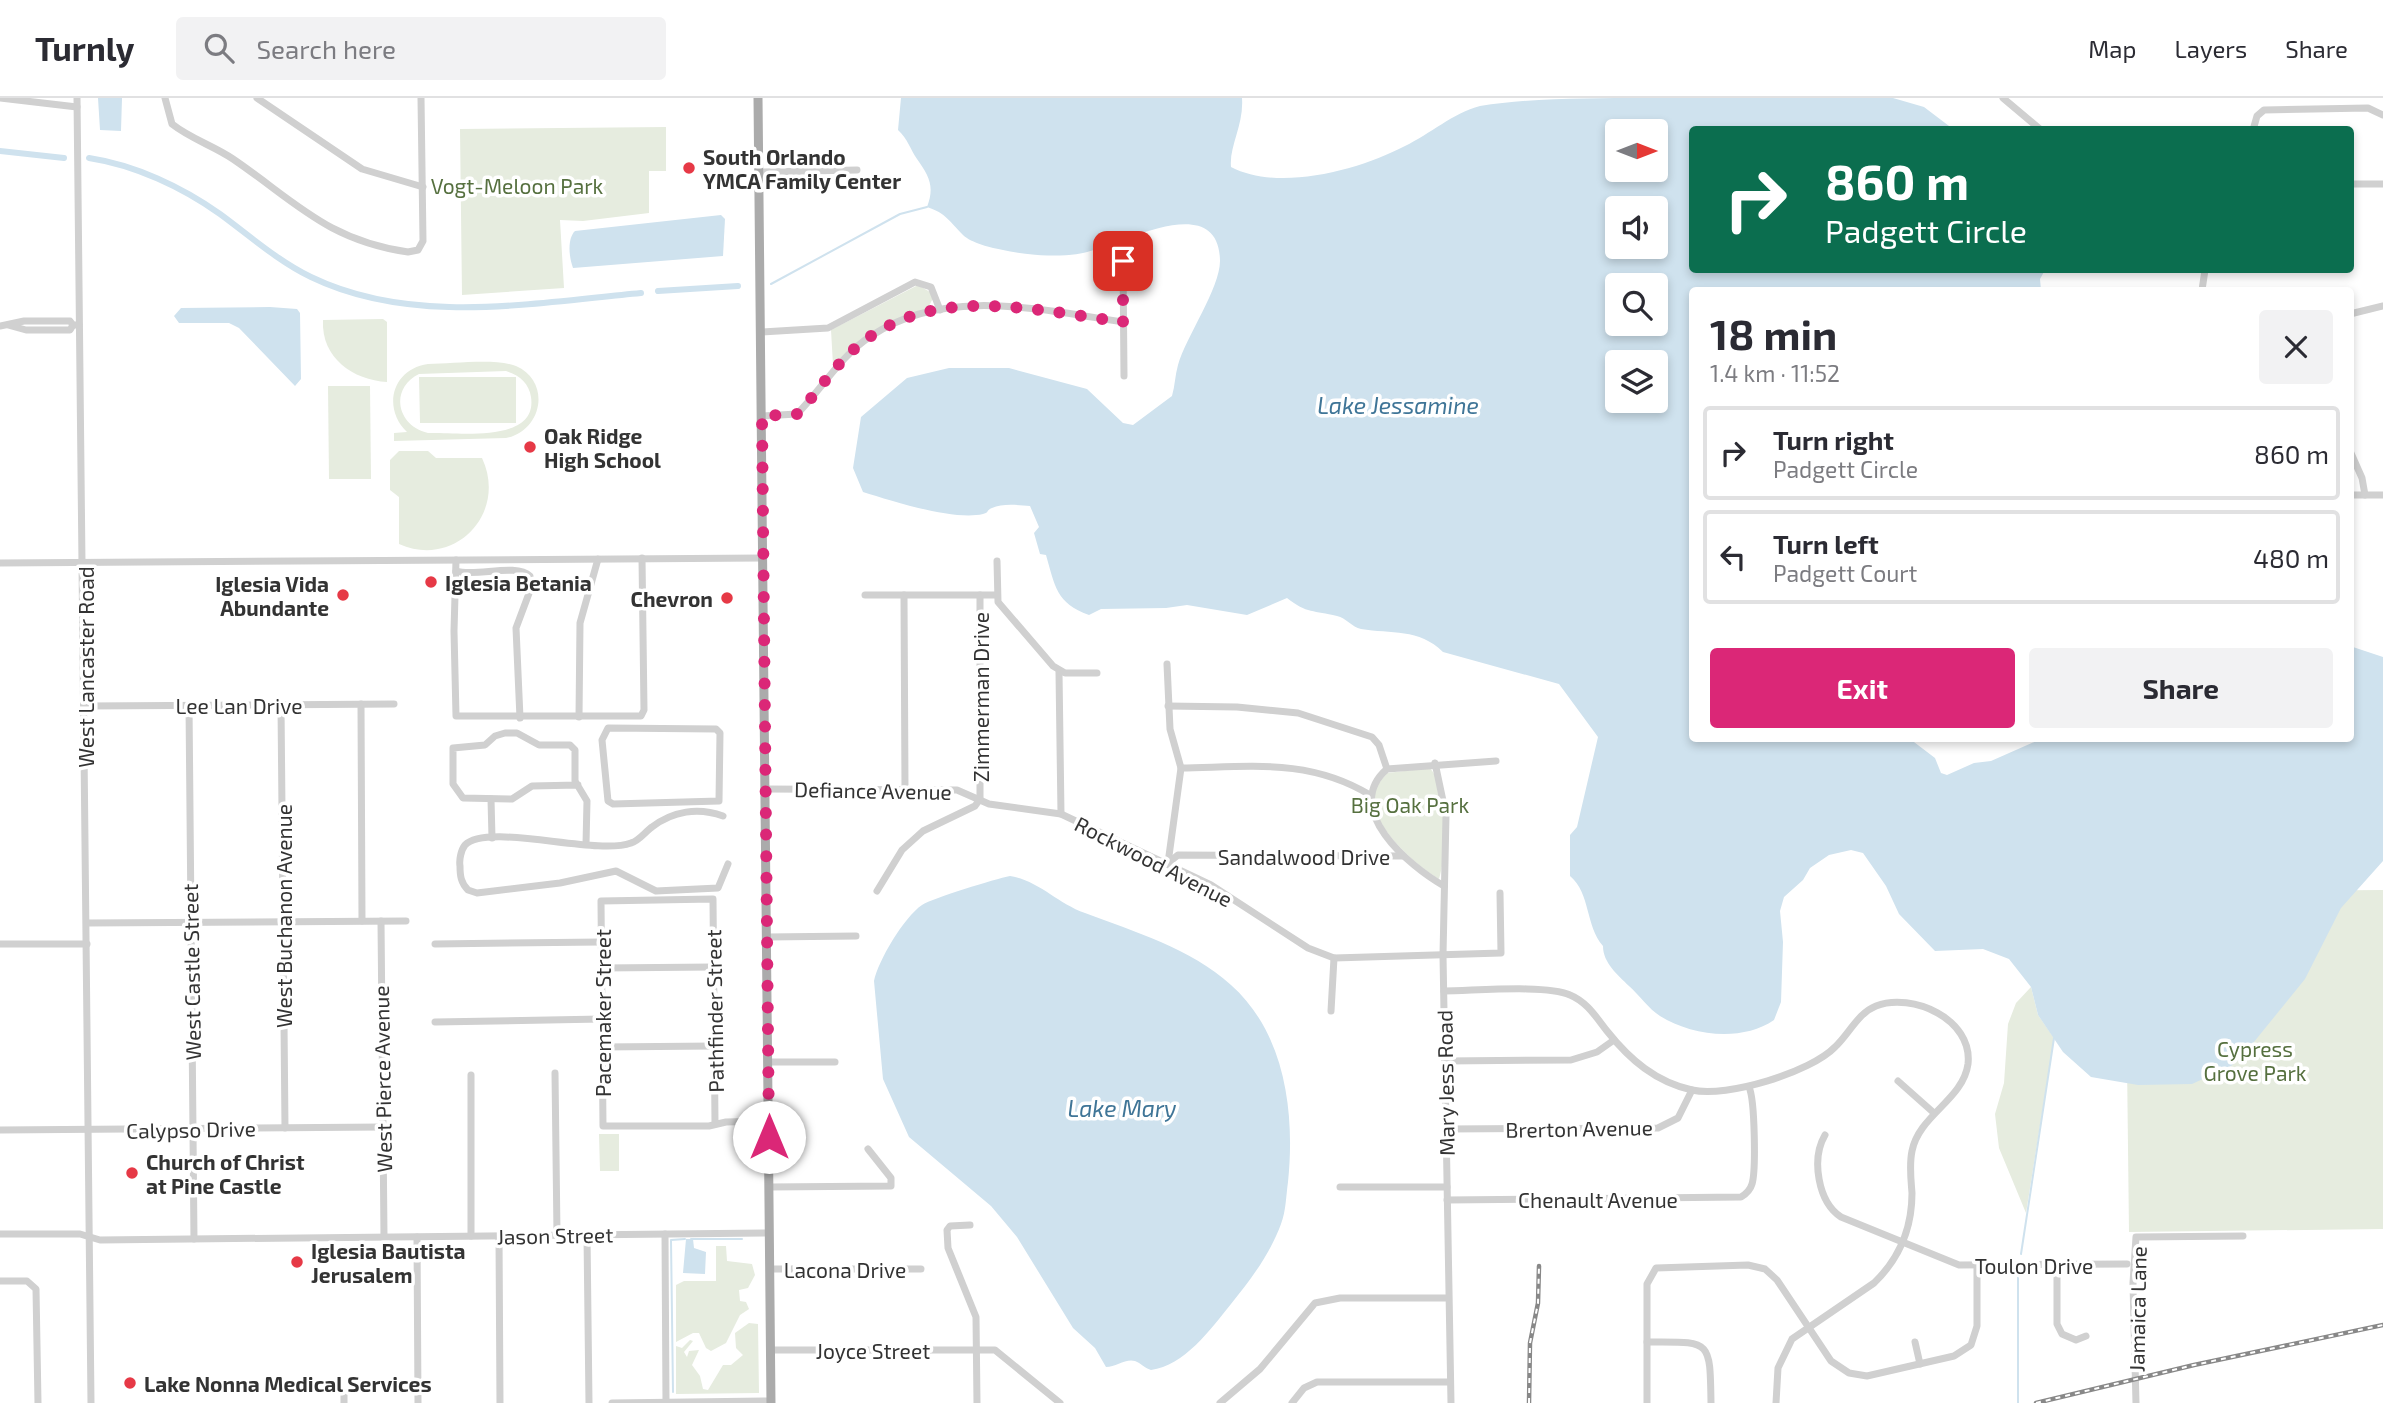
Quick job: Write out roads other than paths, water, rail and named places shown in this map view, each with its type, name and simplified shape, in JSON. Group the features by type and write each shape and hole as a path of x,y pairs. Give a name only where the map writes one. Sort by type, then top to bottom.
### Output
{"main road":[{"path":"758,98 771,1402"}],"street":[{"path":"0,98 77,107"},
{"name":"West Lancaster Road","path":"77,98 76,325 84,563 91,1403"},
{"path":"164,98 172,124 232,158 298,209 341,233 408,252 418,250 423,241 421,98"},
{"path":"257,98 362,169 387,179 423,187"},
{"path":"2003,98 2036,126"},
{"path":"2254,126 2257,116 2264,110 2368,108 2383,115"},
{"path":"759,172 857,170"},
{"path":"2354,184 2383,184"},
{"path":"1123,261 1124,376"},
{"path":"761,332 828,328 915,282 931,287 940,310"},
{"path":"762,416 797,414 817,387 870,336 891,325 940,310 998,306 1123,322"},
{"path":"2354,313 2383,306"},
{"path":"4,325 51,320 70,321 76,325"},
{"path":"2354,460 2362,478 2365,495"},
{"path":"2354,495 2383,495"},
{"path":"456,560 456,716 520,718 640,716 644,710 642,558"},
{"path":"0,563 763,558"},
{"path":"579,717 580,623 597,559"},
{"path":"997,561 998,602 1059,672 1060,814"},
{"path":"456,571 474,573 521,570 530,576 531,588 516,628 520,718"},
{"path":"865,595 996,595"},
{"path":"904,595 905,789"},
{"name":"Zimmerman Drive","path":"980,595 980,799"},
{"path":"1167,663 1170,729 1181,768 1168,863"},
{"path":"1059,672 1097,673"},
{"path":"361,704 362,921"},
{"name":"Lee Lan Drive","path":"85,706 394,704"},
{"name":"West Castle Street","path":"189,705 194,1239"},
{"name":"West Buchanon Avenue","path":"281,705 285,1128"},
{"path":"1168,706 1237,707 1298,713 1372,737 1379,745 1387,769"},
{"path":"608,728 716,729 720,737 720,797 716,802 613,804 606,798 603,765 603,740 608,728"},
{"path":"578,785 532,786 512,799 463,798 456,793 453,783 453,748 485,745 495,736 505,733 517,733 539,745 570,745 575,750 578,785 587,801 586,844"},
{"path":"1370,795 1377,778 1387,769 1435,763 1496,761"},
{"name":"Mary Jess Road","path":"1435,763 1446,815 1443,955 1451,1403"},
{"path":"1181,768 1289,766 1347,781 1370,795 1380,825 1402,856 1418,871 1444,886"},
{"name":"Defiance Avenue","path":"765,789 957,790 980,799"},
{"path":"491,799 492,838"},
{"path":"877,891 902,850 923,831 975,806 980,799"},
{"name":"Rockwood Avenue","path":"980,799 1000,806 1060,814 1211,885 1308,948 1334,958 1501,953 1500,893"},
{"path":"723,816 709,812 672,813 632,843 586,844 492,838 465,846 459,861 460,876 468,890 477,893 537,886 616,871 656,891 718,888 728,864"},
{"name":"Sandalwood Drive","path":"1168,863 1178,855 1402,856"},
{"name":"Pathfinder Street","path":"601,901 713,900 715,1124"},
{"name":"Pacemaker Street","path":"601,901 603,1126 715,1124"},
{"name":"West Pierce Avenue","path":"380,921 384,1236"},
{"path":"87,923 406,921"},
{"path":"767,937 856,936"},
{"path":"435,944 601,942"},
{"path":"0,944 87,944"},
{"path":"1331,1012 1334,958"},
{"path":"601,968 713,967"},
{"path":"1444,991 1567,993 1588,1006 1614,1040 1643,1069 1692,1090 1721,1092 1749,1087 1827,1055 1858,1020 1875,1006 1901,1004 1942,1014 1957,1027 1966,1045 1965,1076 1934,1113 1912,1150 1911,1216 1904,1243 1885,1272 1874,1283 1792,1339 1780,1357 1776,1403"},
{"path":"435,1022 602,1019"},
{"path":"1445,1061 1571,1060 1597,1052 1614,1040"},
{"path":"602,1047 714,1046"},
{"path":"768,1062 835,1062"},
{"path":"555,1073 556,1235"},
{"path":"471,1075 471,1236"},
{"path":"1898,1080 1934,1113"},
{"name":"Chenault Avenue","path":"1447,1200 1735,1198 1748,1193 1753,1180 1753,1102 1749,1087"},
{"name":"Brerton Avenue","path":"1446,1129 1658,1128 1678,1118 1692,1090"},
{"path":"715,1124 768,1121"},
{"name":"Calypso Drive","path":"0,1130 383,1127"},
{"name":"Toulon Drive","path":"1825,1135 1820,1148 1820,1176 1826,1203 1841,1217 1948,1262 1977,1266 2127,1264"},
{"path":"769,1187 891,1186 891,1178 868,1149"},
{"path":"1340,1187 1447,1187"},
{"path":"970,1224 950,1226 947,1236 948,1248 976,1317 976,1403"},
{"name":"Jason Street","path":"0,1234 80,1234 100,1240 769,1233"},
{"path":"665,1234 666,1402"},
{"path":"587,1235 589,1403"},
{"path":"499,1236 500,1403"},
{"name":"Jamaica Lane","path":"2136,1403 2133,1283 2136,1237 2243,1236"},
{"path":"417,1237 418,1403"},
{"path":"1647,1403 1647,1284 1652,1271 1662,1265 1748,1265 1765,1269 1777,1280 1831,1361 1849,1373 1877,1375 1954,1356 1971,1345 1978,1326 1977,1266"},
{"path":"2057,1265 2057,1324 2062,1334 2076,1340 2086,1335"},
{"name":"Lacona Drive","path":"769,1269 920,1269"},
{"path":"0,1281 27,1281 37,1289 37,1403"},
{"path":"1220,1403 1260,1369 1315,1303 1340,1298 1448,1298"},
{"path":"1647,1342 1695,1342 1705,1348 1710,1361 1710,1403"},
{"path":"1915,1342 1920,1364"},
{"name":"Joyce Street","path":"770,1350 995,1350 1060,1403"},
{"path":"1292,1403 1304,1388 1317,1382 1450,1382"},
{"path":"612,1403 771,1402"}],"water":[{"path":"98,98 122,98 121,131 100,130"},
{"name":"Lake Jessamine","path":"901,98 1242,98 1231,167 1272,178 1319,175 1365,163 1405,146 1470,109 1499,103 1603,98 1893,98 1924,107 1949,126 1689,126 1689,273 2043,273 2040,279 2041,287 1689,287 1689,742 1914,742 1935,758 1941,773 1947,775 1974,763 1991,761 2034,742 2354,742 2354,647 2383,657 2383,861 2341,908 2305,979 2245,1053 2231,1066 2192,1084 2138,1085 2091,1077 2063,1052 2038,1015 2031,987 2009,959 1983,949 1935,951 1899,914 1886,886 1863,853 1851,850 1829,855 1810,868 1803,880 1784,897 1780,911 1783,942 1781,1002 1774,1020 1761,1027 1732,1034 1702,1032 1673,1023 1652,1010 1608,963 1603,946 1593,929 1585,901 1577,883 1570,876 1570,835 1577,827 1598,737 1559,684 1443,652 1434,644 1414,635 1361,629 1340,617 1306,609 1287,598 1247,615 1187,605 1101,609 1089,615 1070,605 1058,592 1046,555 1040,554 1034,533 1039,527 1030,506 1001,505 983,514 956,515 863,492 853,468 861,417 907,378 949,368 1009,368 1087,389 1123,423 1133,425 1172,396 1178,365 1219,272 1220,261 1215,239 1203,228 1185,224 1141,233 1099,249 1073,255 1022,253 976,243 963,235 943,215 927,207 931,187 928,176 898,130"},
{"path":"721,215 725,219 723,256 573,268 570,259 571,239 575,231"},
{"path":"181,308 297,309 300,313 301,379 295,386 239,328 229,323 179,323 174,316"},
{"name":"Lake Mary","path":"1010,876 1030,882 1075,909 1161,942 1215,972 1250,1005 1264,1027 1283,1076 1288,1103 1290,1156 1281,1224 1259,1266 1215,1324 1186,1354 1163,1367 1151,1370 1132,1360 1106,1367 1095,1348 1073,1328 1017,1237 991,1206 909,1137 883,1079 874,981 893,940 907,919 922,905"},
{"path":"686,1239 693,1239 694,1248 706,1252 705,1274 683,1273"}],"waterway":[{"path":"0,151 64,158"},
{"path":"89,158 124,166 174,186 220,214 276,256 311,277 350,292 390,302 473,307 641,293"},
{"path":"771,284 900,214 927,207"},
{"path":"658,291 738,286"},
{"path":"2021,1254 2054,1038"},
{"path":"673,1392 671,1240 685,1239"},
{"path":"691,1239 742,1239"},
{"path":"2018,1275 2018,1403"}],"railway":[{"path":"1529,1403 1530,1343 1538,1303 1539,1266"},
{"path":"2036,1403 2194,1365 2383,1325"}],"place":[{"name":"South Orlando YMCA Family Center","path":"689,168"},
{"name":"Oak Ridge High School","path":"530,447"},
{"name":"Iglesia Betania","path":"431,582"},
{"name":"Iglesia Vida Abundante","path":"343,595"},
{"name":"Chevron","path":"727,598"},
{"name":"Church of Christ at Pine Castle","path":"132,1173"},
{"name":"Iglesia Bautista Jerusalem","path":"297,1262"},
{"name":"Lake Nonna Medical Services","path":"130,1383"}],"park label":[{"name":"Vogt-Meloon Park","path":"517,185"},
{"name":"Big Oak Park","path":"1410,804"},
{"name":"Cypress Grove Park","path":"2255,1060"}]}
